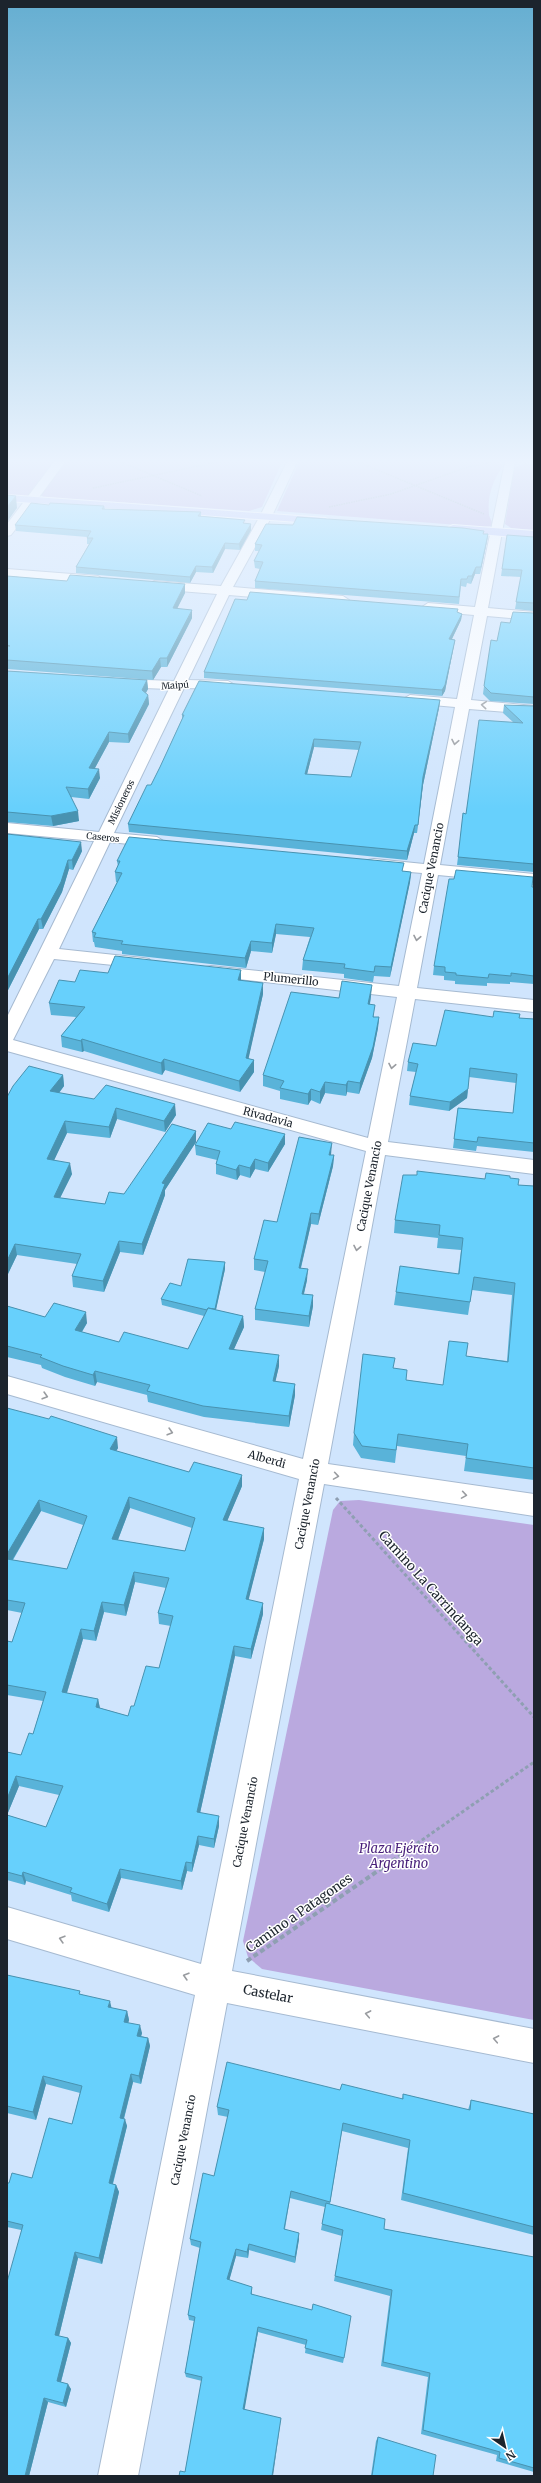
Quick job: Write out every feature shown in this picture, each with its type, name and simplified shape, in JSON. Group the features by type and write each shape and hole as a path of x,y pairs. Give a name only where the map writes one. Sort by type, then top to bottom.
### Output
{"street":[{"path":"69,578 108,581"},
{"name":"Misioneros","path":"7,1036 232,578"},
{"name":"Cacique Venancio","path":"118,2476 488,578"},
{"path":"140,584 357,601"},
{"path":"419,607 534,616"},
{"name":"Maipú","path":"102,682 157,686 202,683 241,686"},
{"path":"399,698 534,710"},
{"name":"Caseros","path":"7,828 174,844"},
{"path":"360,862 534,879"},
{"path":"48,953 157,965"},
{"name":"Plumerillo","path":"196,969 534,1006"},
{"name":"Rivadavia","path":"7,1045 376,1147 534,1167"},
{"name":"Alberdi","path":"7,1385 313,1472 534,1505"},
{"name":"Castelar","path":"7,1923 214,1984 534,2046"}],"path":[{"name":"Camino La Carrindanga","path":"313,1472 534,1717"},
{"name":"Camino a Patagones","path":"214,1984 534,1762"}],"green space":[{"name":"Plaza Ejército Argentino","path":"359,1500 534,1525 534,2020 262,1969 248,1957 243,1941 333,1510 340,1501"}],"building":[{"path":"7,578 67,581 69,578 107,578 185,584 173,608 192,610 167,658 160,658 152,671 7,660 7,646 10,646 7,645"},
{"path":"256,578 467,578 461,579 459,597 255,581"},
{"path":"521,578 534,578 534,603 516,602"},
{"path":"250,592 458,609 457,612 462,614 449,639 455,640 445,685 442,690 204,672 235,599 247,600"},
{"path":"513,612 534,613 534,697 491,693 484,686 491,640 497,641 501,622 510,623"},
{"path":"7,671 147,680 142,690 148,695 128,734 109,732 89,768 99,769 88,789 66,787 78,811 51,816 7,812"},
{"path":"199,681 440,700 423,777 418,825 415,825 407,851 128,824 147,785 151,785 160,767 184,715 182,715","holes":["314,739 361,742 351,777 305,774"]},
{"path":"504,705 534,706 534,864 458,857 463,813 466,814 479,720 523,723"},
{"path":"7,834 81,842 72,860 68,860 61,882 41,919 38,919 7,979"},
{"path":"129,837 404,863 402,871 411,872 391,967 375,966 374,972 344,968 345,964 303,960 314,928 276,924 272,943 251,941 245,958 121,944 123,941 94,937 96,933 92,932 122,873 115,872 120,861 117,861"},
{"path":"456,870 533,877 534,976 511,973 511,976 489,974 488,978 456,975 456,973 445,972 445,967 434,966 449,879 454,879"},
{"path":"115,956 241,970 238,980 263,983 246,1058 254,1060 239,1081 164,1059 161,1063 82,1039 81,1041 61,1036 85,1007 49,1003 59,980 75,982 80,970 108,973"},
{"path":"342,981 372,985 368,1004 375,1005 373,1017 379,1017 373,1047 360,1083 348,1081 346,1085 325,1082 320,1092 311,1089 308,1094 280,1088 284,1081 263,1075 291,992 339,998"},
{"path":"445,1010 493,1017 494,1011 520,1014 519,1018 534,1019 534,1143 478,1137 477,1142 454,1139 458,1108 513,1113 517,1074 470,1068 468,1089 450,1102 410,1096 418,1064 408,1062 413,1043 436,1046"},
{"path":"29,1066 63,1075 50,1091 94,1099 106,1085 175,1104 164,1121 116,1108 109,1127 65,1121 47,1159 70,1163 54,1197 105,1204 109,1192 124,1194 172,1124 196,1131 162,1183 165,1184 142,1244 119,1241 103,1281 72,1276 81,1254 15,1244 7,1261 7,1097 13,1086"},
{"path":"235,1122 285,1134 268,1163 255,1159 250,1168 239,1165 236,1170 216,1164 220,1151 195,1145 208,1123 231,1129"},
{"path":"299,1137 332,1143 329,1155 334,1155 319,1214 311,1213 299,1268 308,1269 302,1294 313,1295 309,1316 255,1309 268,1261 254,1259 264,1220 277,1222"},
{"path":"417,1171 485,1179 486,1173 510,1176 510,1178 519,1179 518,1185 534,1186 534,1468 466,1458 468,1444 398,1434 396,1450 362,1446 354,1433 363,1354 395,1358 393,1368 407,1370 406,1380 443,1385 449,1341 468,1343 466,1356 508,1362 515,1283 474,1277 470,1302 396,1292 400,1266 459,1274 463,1238 439,1235 440,1225 395,1220 403,1175 417,1175"},
{"path":"188,1259 225,1262 215,1309 208,1308 207,1310 161,1299 170,1283 181,1286"},
{"path":"54,1303 86,1312 75,1330 119,1342 124,1332 188,1349 208,1308 243,1316 229,1349 279,1355 273,1381 295,1384 289,1416 203,1406 147,1391 150,1385 95,1371 93,1375 40,1357 42,1355 7,1346 7,1306 45,1317"},
{"path":"7,1408 49,1419 51,1416 117,1437 110,1449 189,1472 194,1462 242,1475 223,1520 264,1528 246,1599 263,1603 251,1649 234,1646 197,1812 219,1816 214,1839 198,1836 192,1863 186,1862 181,1881 120,1869 107,1904 70,1892 72,1888 23,1872 22,1876 7,1872 7,1815 46,1827 63,1786 16,1776 7,1799 7,1752 21,1755 29,1733 33,1734 46,1692 7,1685 7,1641 12,1642 25,1603 7,1600 7,1559 67,1569 87,1516 39,1500 7,1554","holes":["129,1497 195,1518 185,1551 112,1539","134,1572 169,1578 158,1613 173,1616 159,1668 146,1666 134,1706 131,1706 128,1716 96,1707 98,1699 62,1692 81,1629 94,1631 102,1602 124,1605"]},
{"path":"7,1975 80,1991 79,1994 110,2001 108,2007 127,2011 124,2022 140,2025 137,2036 148,2038 139,2076 131,2074 120,2118 125,2119 109,2183 116,2185 99,2258 75,2252 55,2335 68,2338 57,2381 68,2384 63,2403 44,2398 25,2476 7,2476 7,2282 23,2225 7,2221 7,2183 9,2183 12,2173 32,2178 49,2118 72,2124 82,2086 43,2076 33,2112 7,2106"},
{"path":"227,2062 340,2090 342,2084 403,2099 403,2094 470,2110 471,2100 534,2114 534,2227 403,2193 410,2140 343,2123 330,2202 291,2191 284,2229 299,2233 295,2257 249,2244 247,2252 236,2249 227,2279 252,2287 251,2294 312,2310 313,2304 351,2316 344,2358 305,2348 307,2340 258,2327 243,2409 281,2418 272,2476 179,2476 180,2471 185,2472 202,2377 185,2373 195,2317 188,2315 201,2242 190,2239 203,2173 214,2176 229,2110 217,2107"},
{"path":"326,2203 385,2219 384,2229 534,2257 534,2468 499,2458 500,2452 423,2430 430,2373 383,2362 392,2290 335,2276 343,2230 322,2224"},
{"path":"378,2437 436,2455 433,2476 372,2476"}]}
